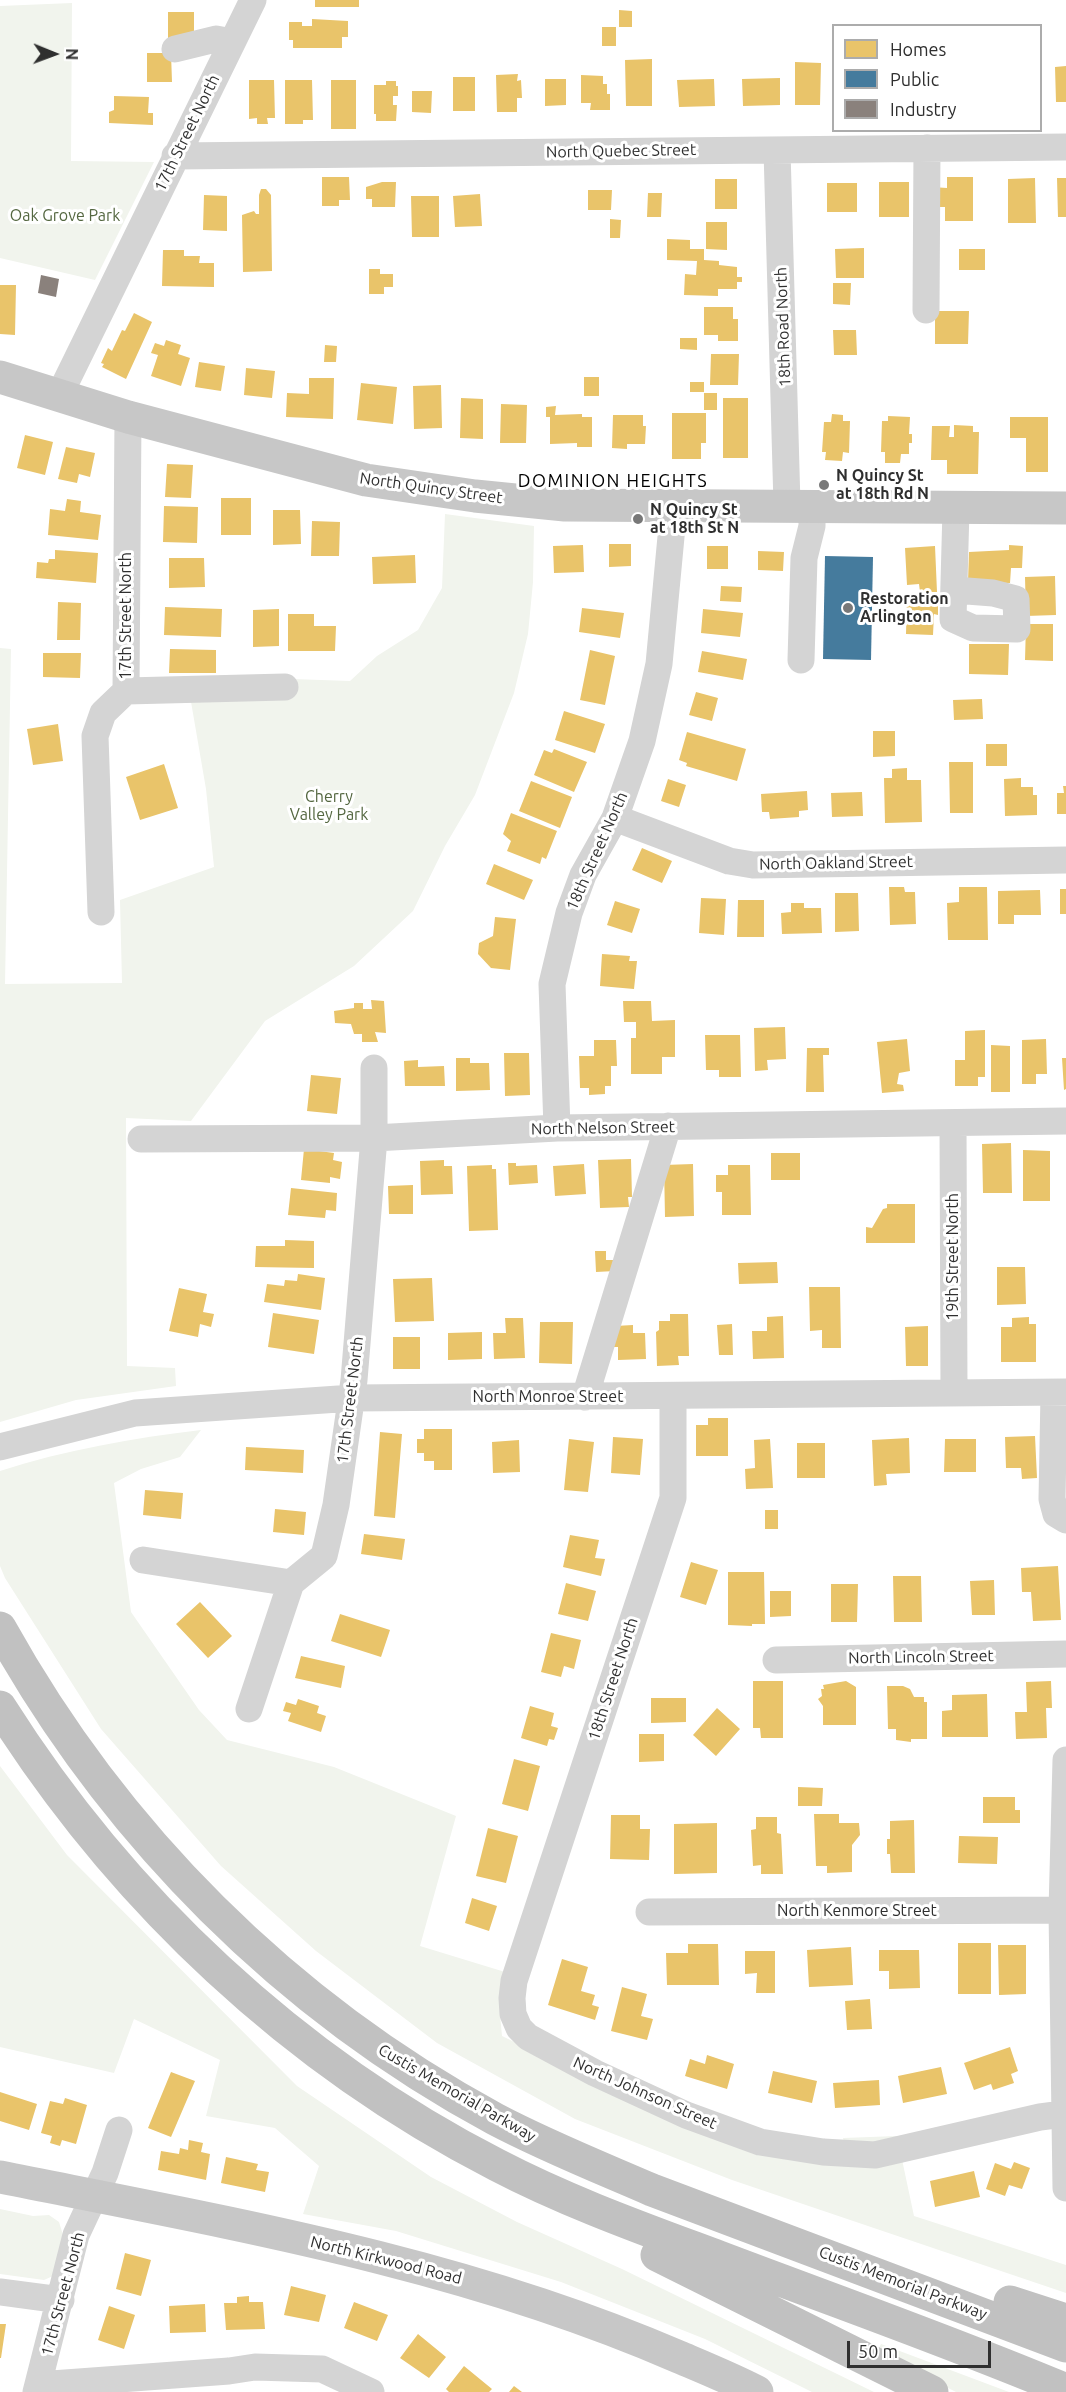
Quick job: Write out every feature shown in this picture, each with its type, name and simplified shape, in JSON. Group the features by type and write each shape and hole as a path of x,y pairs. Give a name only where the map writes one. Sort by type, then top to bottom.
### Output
{"highway":[{"name":"Custis Memorial Parkway","path":"0,1628 55,1719 118,1804 210,1908 288,1979 372,2043 503,2123 586,2163 1066,2346"},
{"path":"0,1707 72,1811 115,1865 209,1962 266,2012 349,2075 438,2133 499,2167 598,2212 1066,2390"},
{"path":"499,2167 569,2217 702,2276 932,2392"},
{"path":"752,2226 853,2248 1066,2320"}],"main road":[{"name":"North Quincy Street","path":"0,377 128,417 298,463 376,481 499,499 565,505 1066,508"},
{"name":"North Quincy Street","path":"0,388 59,396"},
{"name":"North Kirkwood Road","path":"0,2177 91,2203 447,2290 615,2347 718,2392"},
{"name":"North Kirkwood Road","path":"0,2192 91,2203 364,2253 541,2303 627,2334 757,2392"}],"street":[{"name":"17th Street North","path":"59,396 253,0"},
{"path":"175,49 216,39 232,42"},
{"name":"North Quebec Street","path":"175,156 1066,147"},
{"path":"926,310 927,148"},
{"name":"18th Road North","path":"777,150 800,505 812,526 804,558 801,660"},
{"name":"17th Street North","path":"101,912 95,736 103,714 126,691 128,417"},
{"name":"18th Street North","path":"557,1128 552,984 569,913 584,875 615,818 642,741 659,664 674,505"},
{"path":"954,590 956,508"},
{"path":"126,691 285,687"},
{"name":"North Oakland Street","path":"615,818 729,861 753,865 1066,860"},
{"name":"17th Street North","path":"291,1583 324,1556 336,1505 353,1398 374,1138 374,1068"},
{"name":"North Nelson Street","path":"141,1139 374,1138 557,1128 1066,1121"},
{"name":"19th Street North","path":"953,1123 954,1392"},
{"path":"585,1397 668,1126"},
{"path":"1060,1393 1052,1499 1056,1514 1066,1520"},
{"name":"North Monroe Street","path":"0,1447 135,1413 353,1398 1060,1393"},
{"name":"18th Street North","path":"523,1956 673,1498 673,1397"},
{"path":"143,1560 291,1583 249,1709"},
{"name":"North Lincoln Street","path":"776,1660 1066,1654"},
{"path":"1066,1760 1064,1910 1066,2188"},
{"name":"North Kenmore Street","path":"649,1912 1064,1910"},
{"name":"North Johnson Street","path":"523,1956 514,1981 512,1998 513,2014 519,2028 528,2037 595,2073 686,2115 760,2142 823,2152 875,2156 1040,2117 1064,2114"},
{"name":"17th Street North","path":"37,2389 76,2235 105,2173 119,2130"},
{"path":"0,2292 61,2301"},
{"path":"37,2389 229,2381 255,2367 322,2369 371,2392"}],"green space":[{"name":"Oak Grove Park","path":"72,3 71,161 154,162 95,280 0,258 0,6"},
{"name":"Cherry Valley Park","path":"445,514 534,526 533,582 528,634 514,693 475,795 445,846 413,911 354,966 265,1021 191,1121 126,1118 127,1366 175,1368 176,1386 76,1400 0,1422 0,648 11,649 5,984 122,983 120,900 214,867 206,789 190,696 292,679 350,681 377,656 418,630 442,588"},
{"path":"201,1430 180,1457 141,1469 114,1483 131,1612 199,1710 227,1740 334,1767 456,1816 420,1946 505,1972 500,2015 502,2036 677,2121 848,2164 843,2138 897,2136 914,2216 1066,2265 1066,2293 732,2180 575,2119 437,2043 316,1951 221,1866 101,1729 5,1578 0,1566 0,1471 99,1446"},
{"path":"0,1766 67,1855 297,2086 431,2177 517,2222 622,2269 874,2392 812,2392 705,2339 561,2282 396,2231 303,2214 319,2166 275,2128 206,2116 220,2060 134,2019 114,2073 0,2047"},
{"path":"0,2209 33,2216 49,2215 59,2222 63,2235 53,2276 44,2280 0,2274"},
{"path":"881,2344 1009,2392 956,2392 877,2352"}],"building: Homes":[{"path":"315,0 359,0 359,7 315,7"},
{"path":"619,10 632,11 632,27 619,27"},
{"path":"168,12 194,12 194,39 168,39"},
{"path":"312,19 348,21 348,37 342,37 342,48 293,48 293,40 289,40 289,22 302,22 302,26 312,26"},
{"path":"602,27 616,27 616,46 602,46"},
{"path":"147,53 171,53 172,82 147,82"},
{"path":"652,59 652,106 626,106 625,60"},
{"path":"795,62 821,63 820,105 795,105"},
{"path":"1066,66 1066,102 1056,102 1055,67"},
{"path":"518,74 517,81 521,80 522,98 517,98 517,112 497,112 496,75"},
{"path":"581,75 603,76 603,84 607,84 607,94 610,94 610,110 590,110 591,103 581,103"},
{"path":"453,77 475,77 475,111 453,111"},
{"path":"780,78 780,105 743,106 742,79"},
{"path":"545,79 566,79 566,105 545,106"},
{"path":"714,79 715,106 679,107 677,80"},
{"path":"249,80 274,80 275,118 267,118 268,124 257,124 257,118 249,119"},
{"path":"285,80 312,80 313,120 303,120 303,124 285,124"},
{"path":"331,80 356,80 356,129 331,129"},
{"path":"386,81 396,81 396,86 398,86 398,96 393,96 393,105 397,105 396,121 376,121 374,85 386,85"},
{"path":"412,91 432,91 431,113 412,112"},
{"path":"114,96 149,97 148,113 153,113 153,125 109,123 109,112 114,110"},
{"path":"322,177 349,177 350,200 339,200 339,206 322,206"},
{"path":"947,177 973,177 973,221 945,221 945,207 932,207 932,187 947,188"},
{"path":"1035,178 1036,223 1008,223 1008,179"},
{"path":"1057,178 1066,178 1066,217 1058,217"},
{"path":"715,179 737,179 737,209 715,209"},
{"path":"382,182 396,182 395,207 372,207 372,199 366,199 366,187"},
{"path":"879,182 909,182 909,217 879,217"},
{"path":"827,183 857,183 857,212 827,212"},
{"path":"261,189 266,189 271,195 272,271 243,272 242,215 254,211 259,214"},
{"path":"588,190 612,190 611,210 588,210"},
{"path":"648,193 662,193 661,217 647,217"},
{"path":"480,194 482,226 455,227 453,196"},
{"path":"204,195 227,196 227,231 203,230"},
{"path":"411,196 439,196 439,237 412,237"},
{"path":"610,219 621,220 620,238 610,238"},
{"path":"706,222 727,222 727,250 706,249"},
{"path":"667,239 690,240 690,249 704,249 704,260 719,261 719,265 737,267 737,277 742,277 742,282 737,282 737,289 718,289 718,296 684,295 685,274 696,275 697,261 667,260"},
{"path":"864,248 864,278 836,278 835,249"},
{"path":"959,249 985,249 985,270 959,270"},
{"path":"163,250 184,250 184,256 200,256 199,263 214,263 214,287 162,286"},
{"path":"369,269 380,269 380,274 393,274 393,287 384,287 384,294 369,294"},
{"path":"833,283 851,283 850,305 833,304"},
{"path":"0,285 16,285 15,335 0,334"},
{"path":"704,307 733,307 733,319 738,319 738,341 718,341 718,335 704,335"},
{"path":"935,311 969,311 968,344 935,344"},
{"path":"134,313 152,322 126,379 102,367 104,364 101,363 108,348 112,351 122,330 125,331"},
{"path":"833,330 856,330 857,355 834,355"},
{"path":"680,338 697,338 697,350 680,349"},
{"path":"166,340 181,345 178,354 190,358 181,386 151,376 158,355 151,353 155,343 164,346"},
{"path":"325,345 337,346 336,362 324,362"},
{"path":"711,354 739,354 738,385 710,385"},
{"path":"199,362 225,366 221,391 195,387"},
{"path":"246,368 275,371 272,398 244,395"},
{"path":"584,377 599,377 599,396 584,396"},
{"path":"309,378 334,378 333,419 286,417 287,393 309,394"},
{"path":"690,382 704,382 704,392 690,392"},
{"path":"361,383 397,387 393,424 357,420"},
{"path":"441,385 442,428 414,429 413,386"},
{"path":"704,393 717,393 717,410 704,410"},
{"path":"461,398 483,399 483,439 460,438"},
{"path":"723,398 748,398 748,458 723,458"},
{"path":"501,404 527,405 526,443 500,443"},
{"path":"556,406 555,415 582,414 582,417 592,417 592,447 577,447 577,443 550,444 550,417 546,417 546,407"},
{"path":"672,413 706,413 706,443 701,443 701,459 672,459"},
{"path":"832,414 843,415 843,421 850,421 849,453 843,452 842,461 825,460 826,452 822,452 824,422 831,422"},
{"path":"613,415 643,415 643,426 646,426 645,444 627,444 627,449 612,448"},
{"path":"888,416 910,417 909,434 912,434 912,443 909,443 909,454 901,454 900,463 885,463 885,452 881,452 882,421 888,421"},
{"path":"1010,417 1048,417 1048,472 1026,472 1026,438 1010,438"},
{"path":"954,425 973,426 973,432 979,432 978,474 947,474 947,460 931,460 932,426 950,426 949,437 954,437"},
{"path":"25,435 53,442 45,475 17,468"},
{"path":"66,447 95,453 90,477 79,474 77,483 58,479"},
{"path":"167,464 193,465 191,498 165,497"},
{"path":"221,498 251,498 251,535 221,535"},
{"path":"67,499 81,501 80,512 101,515 98,540 48,535 50,509 65,511"},
{"path":"164,506 198,507 197,543 163,542"},
{"path":"273,510 300,510 301,544 273,545"},
{"path":"312,521 340,522 339,556 311,556"},
{"path":"609,544 631,544 631,566 609,567"},
{"path":"583,545 584,572 554,573 553,546"},
{"path":"1009,545 1023,546 1022,568 1011,568 1010,583 968,582 969,552 1009,550"},
{"path":"707,546 728,546 728,569 707,569"},
{"path":"935,546 937,592 920,592 919,584 907,585 905,548"},
{"path":"55,550 98,553 96,583 36,578 37,562 48,563 49,559 55,559"},
{"path":"758,551 784,552 783,571 758,570"},
{"path":"415,555 416,583 373,584 372,557"},
{"path":"169,558 204,558 205,587 169,588"},
{"path":"1055,576 1056,615 1026,616 1025,577"},
{"path":"721,586 742,587 741,602 720,601"},
{"path":"907,597 938,597 938,615 934,614 933,635 906,634"},
{"path":"58,602 81,603 80,640 57,640"},
{"path":"165,607 222,609 221,637 164,635"},
{"path":"582,608 624,613 620,638 579,632"},
{"path":"279,609 279,646 253,647 253,610"},
{"path":"703,609 743,613 740,637 701,633"},
{"path":"288,614 314,614 314,626 336,626 335,651 288,651"},
{"path":"1026,624 1053,624 1053,661 1025,660"},
{"path":"969,644 1009,644 1008,675 969,674"},
{"path":"170,649 216,650 216,673 169,673"},
{"path":"590,650 615,656 605,705 580,700"},
{"path":"702,651 747,659 743,680 698,672"},
{"path":"43,653 81,653 80,678 43,677"},
{"path":"696,692 718,698 712,721 689,715"},
{"path":"982,699 983,719 954,720 953,700"},
{"path":"564,711 605,724 595,753 555,740"},
{"path":"58,724 63,761 33,765 27,729"},
{"path":"873,731 895,731 895,756 873,757"},
{"path":"687,732 746,749 737,781 686,766 687,763 679,760"},
{"path":"986,744 1007,744 1007,766 986,766"},
{"path":"554,749 587,762 574,792 534,775 544,750 552,753"},
{"path":"949,762 973,762 973,813 950,813"},
{"path":"164,764 178,808 140,820 126,777"},
{"path":"907,768 907,780 921,780 922,822 885,823 884,778 892,778 892,769"},
{"path":"1021,778 1021,787 1033,787 1033,795 1037,795 1037,815 1005,816 1004,779"},
{"path":"668,779 686,785 679,807 661,801"},
{"path":"531,781 572,797 560,828 519,811"},
{"path":"1063,786 1066,786 1066,814 1057,814 1057,793 1064,793"},
{"path":"807,791 808,810 799,811 799,817 770,819 769,812 762,812 761,794"},
{"path":"862,792 863,816 832,817 831,793"},
{"path":"511,813 557,831 546,859 542,857 540,864 507,851 511,841 503,834"},
{"path":"642,848 672,861 662,883 632,870"},
{"path":"494,864 533,880 524,900 486,884"},
{"path":"889,887 904,887 905,892 915,892 916,924 890,925"},
{"path":"959,887 987,887 988,940 948,940 947,903 959,902"},
{"path":"1060,889 1066,889 1066,914 1060,914"},
{"path":"1040,890 1041,915 1014,915 1014,924 998,924 998,891"},
{"path":"835,893 858,893 859,931 835,932"},
{"path":"701,898 726,899 724,935 699,933"},
{"path":"738,900 764,900 764,937 737,937"},
{"path":"615,901 640,909 632,933 607,925"},
{"path":"791,903 804,903 804,908 821,908 822,933 782,934 781,913 791,912"},
{"path":"495,917 516,919 510,970 491,968 478,954 479,943 493,936"},
{"path":"602,954 630,956 629,961 637,961 634,989 600,986"},
{"path":"371,1000 384,1001 386,1033 375,1032 378,1042 362,1042 362,1034 354,1034 351,1024 335,1023 334,1011 354,1008 354,1003 363,1003 363,1009 372,1009"},
{"path":"623,1001 651,1001 652,1021 675,1020 675,1057 662,1057 662,1074 631,1074 631,1038 636,1038 636,1022 624,1022"},
{"path":"785,1027 786,1059 767,1060 768,1070 755,1071 754,1028"},
{"path":"985,1030 985,1077 978,1077 978,1086 955,1086 955,1060 965,1060 965,1031"},
{"path":"705,1035 740,1035 741,1077 719,1077 719,1070 706,1070"},
{"path":"907,1039 910,1071 899,1073 897,1084 903,1085 904,1091 882,1093 877,1042"},
{"path":"1046,1039 1047,1074 1036,1074 1036,1084 1022,1084 1022,1040"},
{"path":"594,1040 616,1040 617,1066 611,1066 611,1086 605,1086 605,1094 589,1095 589,1088 580,1088 579,1056 594,1056"},
{"path":"991,1045 1010,1046 1010,1092 991,1092"},
{"path":"807,1048 829,1048 829,1055 823,1055 824,1092 806,1092"},
{"path":"504,1053 529,1053 530,1095 505,1096"},
{"path":"456,1058 470,1058 470,1063 489,1063 490,1090 456,1091"},
{"path":"1062,1058 1066,1058 1066,1089 1064,1090"},
{"path":"418,1060 418,1067 444,1066 445,1086 405,1086 404,1061"},
{"path":"311,1075 341,1078 337,1114 307,1111"},
{"path":"1011,1143 1012,1193 983,1193 982,1144"},
{"path":"304,1149 334,1153 333,1160 342,1162 340,1179 330,1177 330,1183 301,1180"},
{"path":"1023,1150 1050,1151 1050,1201 1023,1201"},
{"path":"771,1153 800,1153 800,1180 771,1180"},
{"path":"631,1159 632,1197 628,1197 629,1207 600,1208 598,1160"},
{"path":"444,1160 444,1166 452,1166 453,1194 421,1195 420,1161"},
{"path":"508,1163 516,1163 516,1166 537,1165 538,1183 509,1185"},
{"path":"584,1164 586,1194 555,1196 553,1166"},
{"path":"693,1164 694,1216 665,1217 664,1165"},
{"path":"492,1165 492,1169 496,1169 498,1230 469,1231 467,1166"},
{"path":"728,1165 750,1165 751,1215 722,1215 722,1192 716,1192 716,1175 728,1175"},
{"path":"413,1185 413,1214 389,1214 388,1186"},
{"path":"291,1188 337,1193 336,1211 326,1210 325,1218 288,1215"},
{"path":"887,1204 915,1204 915,1243 866,1243 866,1227 872,1228 883,1209 887,1208"},
{"path":"285,1240 314,1241 314,1268 255,1267 256,1246 285,1246"},
{"path":"595,1251 606,1251 606,1260 614,1260 615,1271 596,1272"},
{"path":"777,1262 778,1283 739,1284 738,1263"},
{"path":"997,1267 1025,1267 1026,1304 997,1305"},
{"path":"298,1274 325,1278 321,1310 264,1302 267,1284 284,1286 285,1280 297,1281"},
{"path":"432,1278 434,1321 395,1322 393,1279"},
{"path":"809,1287 840,1287 841,1348 822,1348 822,1330 810,1331"},
{"path":"179,1288 207,1294 203,1312 214,1314 211,1327 200,1324 198,1337 169,1331"},
{"path":"273,1313 319,1320 314,1354 268,1347"},
{"path":"670,1314 688,1314 689,1356 678,1356 679,1365 657,1366 656,1332 659,1330 659,1321 670,1321"},
{"path":"783,1316 784,1358 753,1359 752,1331 767,1331 767,1317"},
{"path":"1029,1317 1029,1324 1036,1324 1036,1362 1001,1362 1001,1327 1012,1327 1012,1318"},
{"path":"505,1318 523,1318 525,1358 494,1359 493,1333 506,1333"},
{"path":"540,1322 573,1322 572,1364 539,1363"},
{"path":"732,1324 733,1355 719,1355 717,1325"},
{"path":"633,1325 633,1333 645,1333 646,1359 618,1360 618,1347 613,1347 615,1326"},
{"path":"928,1326 928,1366 906,1366 905,1327"},
{"path":"482,1332 482,1359 448,1360 448,1333"},
{"path":"393,1337 420,1337 420,1369 393,1369"},
{"path":"708,1418 728,1418 728,1456 696,1456 696,1425 708,1425"},
{"path":"424,1429 452,1429 452,1470 434,1470 434,1461 424,1461 424,1453 417,1453 417,1439 424,1439"},
{"path":"380,1432 402,1434 395,1518 374,1516"},
{"path":"1035,1436 1037,1478 1022,1479 1021,1468 1006,1468 1005,1437"},
{"path":"613,1437 643,1439 640,1475 611,1473"},
{"path":"909,1438 910,1473 886,1474 887,1485 874,1486 872,1440"},
{"path":"569,1439 594,1442 588,1492 564,1490"},
{"path":"770,1439 773,1488 746,1489 745,1469 755,1468 754,1440"},
{"path":"945,1439 976,1439 976,1472 944,1472"},
{"path":"519,1440 520,1472 493,1473 492,1442"},
{"path":"797,1443 825,1443 825,1478 797,1478"},
{"path":"246,1447 304,1450 303,1473 245,1470"},
{"path":"145,1490 183,1493 181,1519 143,1515"},
{"path":"275,1509 306,1512 304,1535 273,1532"},
{"path":"765,1510 778,1510 778,1529 765,1529"},
{"path":"364,1534 405,1539 402,1560 361,1554"},
{"path":"570,1535 599,1540 595,1558 605,1559 601,1576 563,1567"},
{"path":"691,1562 718,1570 706,1605 680,1597"},
{"path":"1058,1566 1061,1620 1033,1621 1031,1592 1022,1592 1021,1568"},
{"path":"728,1572 764,1572 765,1624 728,1625"},
{"path":"893,1576 921,1576 922,1622 894,1622"},
{"path":"994,1580 995,1615 972,1615 970,1581"},
{"path":"566,1583 596,1591 588,1621 558,1614"},
{"path":"831,1584 858,1584 857,1622 831,1622"},
{"path":"770,1591 791,1591 791,1616 770,1617"},
{"path":"200,1602 232,1636 208,1658 176,1624"},
{"path":"340,1614 390,1630 381,1657 331,1641"},
{"path":"551,1633 581,1640 574,1669 564,1666 561,1677 541,1672"},
{"path":"301,1656 345,1666 341,1688 295,1678"},
{"path":"753,1681 783,1681 783,1738 761,1738 760,1728 753,1728"},
{"path":"846,1681 856,1687 856,1725 823,1725 823,1706 818,1699 822,1696 823,1685"},
{"path":"1051,1681 1052,1708 1046,1708 1047,1738 1016,1739 1015,1712 1027,1712 1026,1682"},
{"path":"887,1686 903,1686 910,1689 914,1697 924,1697 924,1702 927,1702 927,1739 911,1739 911,1742 896,1740 896,1729 888,1729"},
{"path":"987,1694 988,1737 942,1737 942,1711 952,1710 952,1695"},
{"path":"651,1698 686,1698 686,1722 651,1723"},
{"path":"298,1699 319,1706 317,1713 326,1716 321,1732 288,1721 291,1713 283,1711 286,1702 296,1705"},
{"path":"530,1706 554,1713 551,1726 558,1728 554,1740 549,1739 547,1746 521,1738"},
{"path":"717,1708 740,1729 716,1756 693,1735"},
{"path":"639,1734 664,1734 664,1761 639,1762"},
{"path":"514,1759 540,1766 528,1811 502,1804"},
{"path":"798,1787 823,1788 822,1806 798,1806"},
{"path":"983,1797 1015,1797 1015,1810 1020,1810 1020,1823 983,1823"},
{"path":"814,1814 839,1814 839,1823 859,1823 860,1835 852,1845 852,1872 827,1873 827,1866 816,1866"},
{"path":"611,1815 640,1815 640,1829 650,1829 649,1860 610,1859"},
{"path":"756,1817 777,1817 777,1833 781,1834 783,1874 761,1874 761,1865 753,1866 751,1830 756,1829"},
{"path":"914,1820 915,1873 891,1873 890,1854 887,1854 890,1821"},
{"path":"717,1823 717,1873 674,1874 674,1824"},
{"path":"488,1828 518,1836 506,1883 476,1876"},
{"path":"959,1836 998,1837 997,1864 958,1863"},
{"path":"472,1898 497,1906 489,1931 465,1923"},
{"path":"958,1943 991,1943 991,1994 958,1994"},
{"path":"688,1944 718,1944 719,1985 667,1985 666,1953 688,1953"},
{"path":"998,1945 1026,1945 1026,1994 999,1995"},
{"path":"851,1947 853,1985 809,1987 807,1950"},
{"path":"879,1950 919,1950 920,1988 889,1989 889,1971 879,1971"},
{"path":"745,1951 775,1951 775,1993 756,1993 757,1973 745,1974"},
{"path":"562,1959 588,1967 581,1991 595,1995 592,2005 599,2007 595,2020 548,2005"},
{"path":"622,1987 647,1994 641,2016 653,2019 647,2040 611,2031"},
{"path":"870,1999 872,2029 847,2030 845,2001"},
{"path":"1010,2047 1018,2071 1011,2074 1014,2083 993,2090 991,2084 974,2090 964,2063"},
{"path":"707,2055 734,2064 727,2089 685,2076 690,2059 705,2064"},
{"path":"941,2067 947,2094 903,2103 898,2076"},
{"path":"773,2071 817,2081 812,2103 768,2093"},
{"path":"171,2072 195,2081 171,2137 148,2128"},
{"path":"879,2080 880,2105 835,2108 833,2083"},
{"path":"0,2092 37,2104 29,2130 0,2121"},
{"path":"65,2098 87,2105 76,2144 62,2140 60,2146 50,2143 52,2136 41,2133 50,2101 63,2104"},
{"path":"189,2140 203,2143 201,2152 210,2154 206,2180 158,2170 161,2151 179,2154 180,2148 188,2150"},
{"path":"226,2157 258,2164 256,2170 269,2172 265,2192 221,2183"},
{"path":"1014,2162 1030,2168 1022,2189 1009,2185 1005,2196 986,2189 995,2163 1011,2169"},
{"path":"974,2171 980,2197 935,2207 930,2181"},
{"path":"125,2253 151,2260 141,2296 116,2289"},
{"path":"291,2286 326,2295 319,2322 284,2315"},
{"path":"249,2296 249,2302 263,2302 265,2329 226,2330 224,2303 237,2303 237,2297"},
{"path":"354,2302 388,2315 377,2341 344,2328"},
{"path":"205,2304 206,2332 170,2333 169,2306"},
{"path":"109,2306 135,2315 124,2349 98,2340"},
{"path":"0,2324 6,2324 1,2358 0,2358"},
{"path":"418,2334 446,2357 429,2378 400,2358"},
{"path":"464,2366 492,2389 489,2392 449,2392 446,2389"},
{"path":"514,2386 522,2392 509,2392"}],"building: Public":[{"name":"Restoration Arlington","path":"825,556 873,557 871,660 823,659"}],"building: Industry":[{"path":"41,275 59,279 56,297 38,293"}],"place":[{"name":"N Quincy St at 18th Rd N","path":"824,485"},
{"name":"N Quincy St at 18th St N","path":"638,519"},
{"name":"Restoration Arlington","path":"848,608"}],"district":[{"name":"DOMINION HEIGHTS","path":"613,481"}]}
